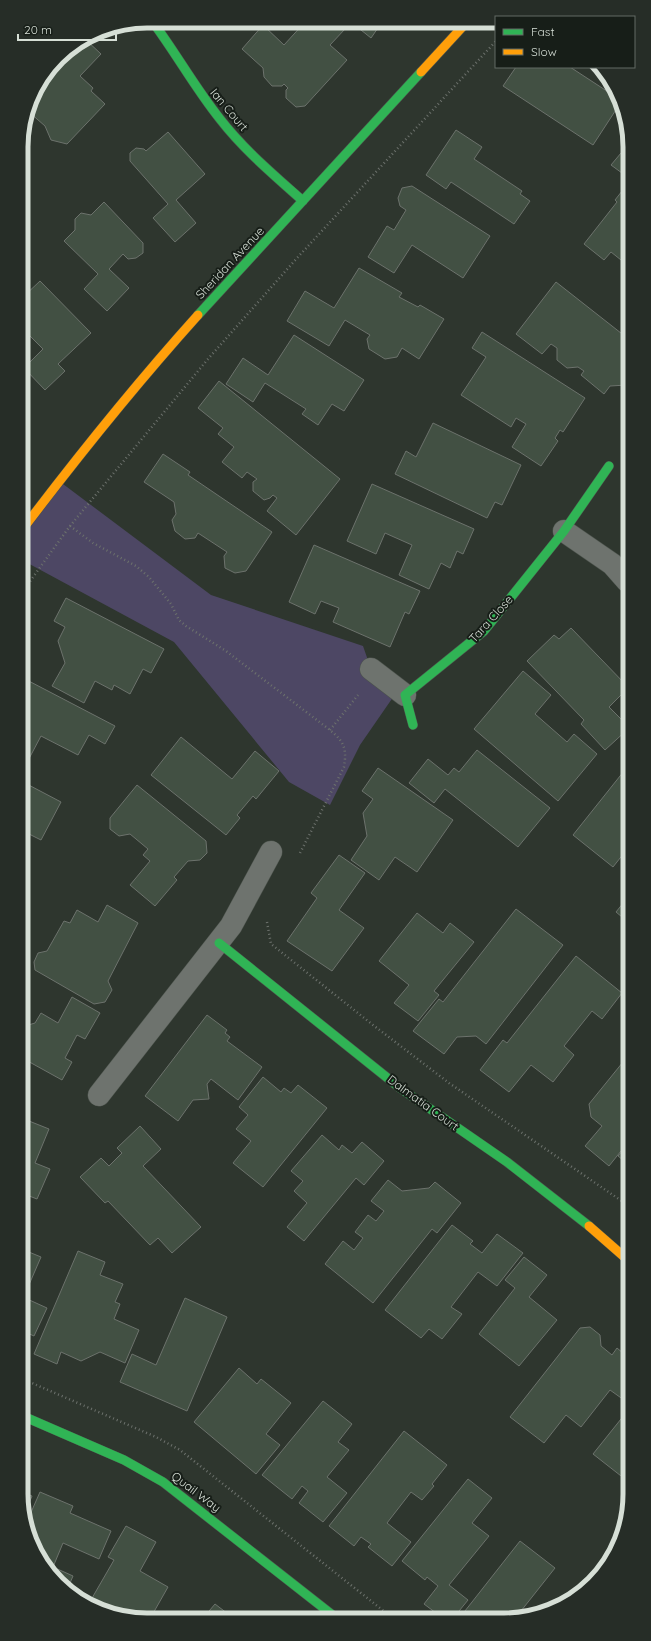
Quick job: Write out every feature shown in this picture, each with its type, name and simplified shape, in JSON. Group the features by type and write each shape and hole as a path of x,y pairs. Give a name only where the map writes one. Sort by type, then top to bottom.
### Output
{"street":[{"name":"Ian Court","path":"157,28 198,91 221,121 253,154 303,201"},
{"name":"Sheridan Avenue","path":"28,522 161,356 461,28"},
{"name":"Tara Close","path":"405,695 436,672 484,631 564,531 609,466"},
{"path":"564,531 612,564 623,576"},
{"path":"374,671 405,695 413,725"},
{"path":"99,1095 219,943 231,926 271,852"},
{"name":"Dalmatia Court","path":"219,943 400,1088 508,1162 569,1208 623,1256"},
{"name":"Quail Way","path":"28,1418 124,1460 163,1482 330,1613"}],"path":[{"path":"28,584 70,526 208,359 298,257 495,42"},
{"path":"70,526 93,543 136,566 160,589 180,620 186,626 226,650 330,730 343,743 346,754 344,767 298,857"},
{"path":"330,730 374,671"},
{"path":"266,916 267,929 272,944 284,955 448,1083 623,1202"}],"shaded area":[{"path":"59,481 211,595 363,646 371,669 398,690 360,745 330,805 289,782 174,642 28,563 28,522"}],"building":[{"path":"260,28 266,28 284,45 300,28 344,28 345,29 330,45 347,60 305,106 296,107 286,98 286,90 288,88 284,84 282,86 272,86 264,77 263,68 242,49"},
{"path":"358,28 378,28 371,38"},
{"path":"89,43 101,54 80,76 93,88 91,91 105,104 67,144 51,140 45,126 32,115 40,94 48,81 63,63"},
{"path":"515,68 572,68 610,93 617,109 593,145 503,86"},
{"path":"456,130 482,147 474,159 522,191 520,194 530,201 514,224 451,182 446,189 426,175"},
{"path":"168,132 205,174 176,200 196,223 175,242 153,218 168,204 130,161 130,153 136,148 144,149 146,151"},
{"path":"623,151 623,174 611,165"},
{"path":"412,186 490,236 463,278 412,245 394,273 368,257 387,226 394,230 406,210 400,206 398,198 402,188"},
{"path":"623,190 623,262 611,252 604,260 584,244 617,202 615,200"},
{"path":"104,202 143,243 143,253 136,258 128,259 123,254 109,269 129,288 107,311 84,289 98,274 64,241 75,230 75,219 81,213 91,215"},
{"path":"359,268 402,293 399,297 418,307 420,305 444,319 419,359 402,348 397,357 385,359 369,349 367,339 370,335 345,320 329,346 287,321 305,291 334,308"},
{"path":"40,281 91,333 58,364 65,371 45,390 28,372 28,364 43,349 28,334 28,292"},
{"path":"556,282 623,335 623,385 610,386 604,394 581,375 584,371 578,367 567,368 557,360 557,348 551,344 542,354 516,334"},
{"path":"482,332 585,398 563,432 560,430 555,438 558,441 541,466 512,447 526,424 516,418 511,427 461,395 486,357 472,348"},
{"path":"294,335 364,380 344,411 332,404 318,425 302,414 306,409 265,383 253,402 226,384 243,358 268,375"},
{"path":"219,381 340,479 296,535 267,511 277,498 273,495 264,500 253,491 253,482 257,479 247,472 242,478 222,462 234,447 218,434 223,428 198,408"},
{"path":"433,423 521,465 502,505 495,502 487,518 395,474 406,451 416,457"},
{"path":"163,454 190,472 188,475 272,532 246,571 235,573 225,568 224,556 227,552 198,533 195,538 185,539 175,531 172,520 176,514 174,502 144,482"},
{"path":"372,484 474,529 463,554 457,551 450,568 441,563 429,589 399,575 412,545 385,533 376,554 347,541"},
{"path":"314,545 420,591 409,614 405,612 390,647 333,622 339,608 321,601 315,614 289,602"},
{"path":"66,598 164,649 151,673 143,669 130,694 114,685 112,690 95,681 84,703 52,686 65,663 58,641 65,627 54,621"},
{"path":"571,628 623,682 623,693 609,707 623,721 623,734 605,750 581,724 584,720 527,661 554,635 559,639"},
{"path":"523,671 551,695 535,714 567,742 574,734 597,754 558,801 474,729"},
{"path":"28,681 115,726 105,744 89,735 78,755 41,736 28,761"},
{"path":"181,737 232,779 255,751 279,771 256,799 253,796 237,815 240,818 226,835 151,775"},
{"path":"477,750 550,808 518,847 445,789 434,803 409,783 428,759 448,775 454,768 459,772"},
{"path":"378,768 453,820 417,872 395,857 379,880 351,860 367,836 363,813 373,799 362,791"},
{"path":"623,772 623,854 613,867 573,835"},
{"path":"28,785 61,802 41,840 28,834"},
{"path":"137,785 206,841 207,853 200,860 188,861 174,877 177,880 155,906 130,885 150,861 143,855 148,849 130,834 119,836 110,829 110,818"},
{"path":"339,855 365,873 339,910 364,928 332,971 287,941 317,898 311,893"},
{"path":"623,903 623,918 616,912"},
{"path":"107,905 138,923 108,981 112,990 105,1002 94,1004 35,970 34,962 38,953 47,951 64,921 70,923 77,910 98,922"},
{"path":"516,909 563,945 486,1044 476,1036 457,1037 444,1054 413,1031 439,999 443,1002"},
{"path":"417,913 443,933 450,923 474,942 434,991 439,995 418,1021 394,1003 409,985 379,961"},
{"path":"576,956 622,993 602,1019 592,1011 564,1046 574,1055 553,1082 531,1065 509,1092 480,1070 503,1040 507,1043"},
{"path":"72,997 100,1013 85,1039 77,1035 65,1058 72,1062 62,1080 28,1061 28,1025 35,1023 41,1013 58,1023"},
{"path":"207,1015 227,1030 225,1033 230,1037 227,1041 262,1067 238,1100 211,1079 207,1084 209,1099 193,1100 178,1121 145,1096"},
{"path":"623,1062 623,1148 609,1166 585,1146 602,1126 591,1117 589,1104"},
{"path":"263,1077 281,1092 284,1088 291,1093 298,1085 327,1108 263,1187 233,1163 251,1141 236,1129 248,1115 239,1107"},
{"path":"28,1121 49,1129 35,1163 50,1169 37,1199 28,1196"},
{"path":"140,1126 161,1149 143,1166 201,1227 172,1253 158,1238 150,1245 108,1201 105,1203 80,1177 101,1158 109,1166 122,1153 117,1148"},
{"path":"322,1135 339,1150 342,1145 352,1153 362,1142 384,1161 364,1185 356,1178 304,1241 287,1227 307,1203 294,1191 303,1181 291,1171"},
{"path":"623,1150 623,1160 618,1156"},
{"path":"388,1180 402,1191 429,1188 435,1182 461,1203 437,1233 432,1229 373,1303 325,1264 343,1241 354,1250 363,1238 355,1232 368,1215 376,1221 384,1211 371,1201"},
{"path":"452,1225 473,1241 470,1244 482,1253 497,1234 523,1253 497,1286 478,1272 451,1307 462,1314 442,1339 429,1329 421,1338 385,1310"},
{"path":"78,1251 105,1262 100,1275 123,1284 115,1302 120,1304 114,1319 139,1330 125,1363 100,1352 81,1361 61,1352 57,1364 34,1354"},
{"path":"28,1252 41,1257 28,1287"},
{"path":"524,1257 547,1275 529,1297 557,1320 519,1366 479,1334 515,1288 505,1280"},
{"path":"185,1298 227,1317 187,1411 120,1382 132,1354 156,1365"},
{"path":"28,1299 47,1308 34,1336 28,1333"},
{"path":"590,1327 600,1335 601,1346 612,1355 617,1348 623,1353 623,1399 610,1390 581,1427 566,1415 544,1443 510,1417 580,1328"},
{"path":"239,1368 257,1384 261,1379 291,1403 266,1434 280,1445 256,1474 194,1422"},
{"path":"323,1401 352,1424 338,1442 349,1450 327,1477 347,1493 323,1522 299,1503 308,1491 302,1486 292,1499 262,1475"},
{"path":"623,1416 623,1478 593,1454"},
{"path":"404,1431 447,1465 432,1484 434,1486 422,1500 411,1492 387,1523 411,1542 392,1566 368,1547 371,1544 361,1537 354,1546 329,1526"},
{"path":"468,1479 492,1498 472,1523 489,1536 449,1585 468,1600 457,1613 436,1613 424,1604 438,1586 427,1577 425,1580 402,1561"},
{"path":"40,1492 73,1506 70,1513 111,1531 99,1559 63,1543 53,1566 44,1554 37,1540 30,1515"},
{"path":"28,1494 32,1496 29,1504"},
{"path":"126,1526 156,1542 140,1571 168,1587 153,1613 124,1611 109,1607 91,1599 114,1560 108,1557"},
{"path":"520,1541 555,1568 520,1612 463,1613"},
{"path":"54,1568 73,1576 70,1584"},
{"path":"215,1604 227,1613 207,1613"}],"traffic: fast":[{"path":"157,28 202,95 229,130 260,162 303,201"},
{"path":"198,315 421,72"},
{"path":"413,725 405,695 484,631 564,531 609,466"},
{"path":"219,943 400,1088 507,1162 589,1226"},
{"path":"28,1418 124,1460 163,1482 330,1613"}],"traffic: slow":[{"path":"421,72 461,28"},
{"path":"28,522 64,475 152,367 198,315"},
{"path":"589,1226 623,1256"}]}
